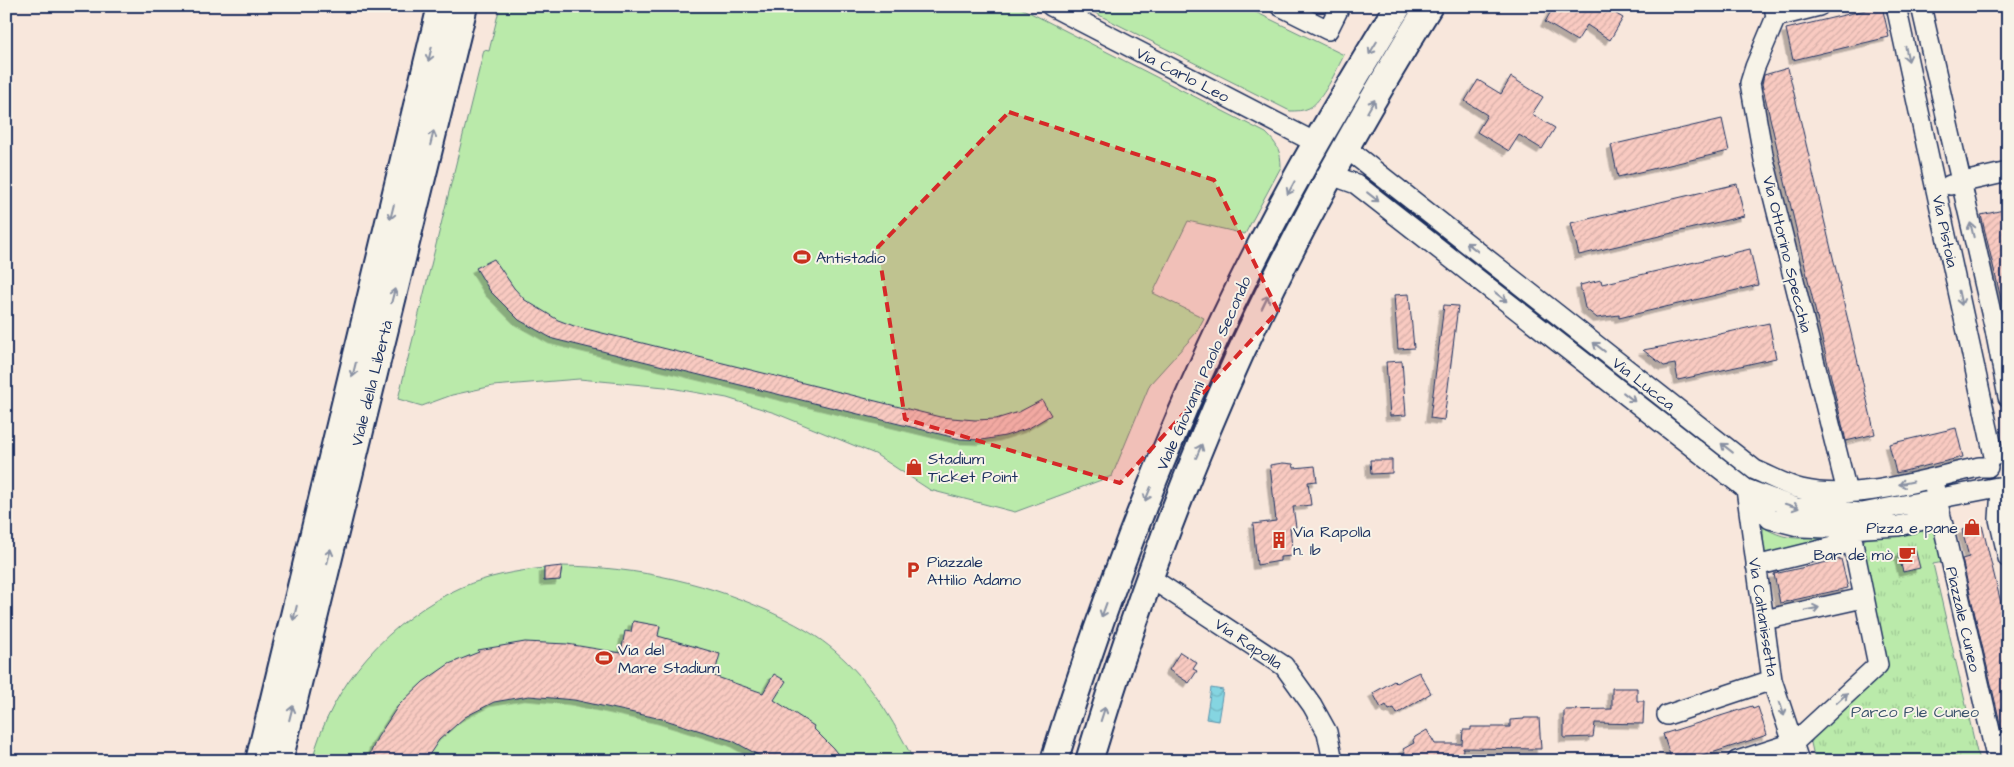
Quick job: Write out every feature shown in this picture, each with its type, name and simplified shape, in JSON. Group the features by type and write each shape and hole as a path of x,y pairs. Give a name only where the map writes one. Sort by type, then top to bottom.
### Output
{"main road":[{"name":"Viale della Libertà","path":"259,761 441,6"},
{"name":"Viale della Libertà","path":"279,761 464,6"},
{"name":"Viale Giovanni Paolo Secondo","path":"1054,761 1095,633 1121,564 1181,416 1222,326 1275,218 1316,143 1398,6"},
{"name":"Viale Giovanni Paolo Secondo","path":"1089,761 1149,577 1240,354 1331,175 1429,6"},
{"path":"1121,564 1149,577"}],"street":[{"name":"Via Carlo Leo","path":"1051,6 1316,143"},
{"path":"1280,6 1328,30 1340,6"},
{"name":"Via Ottorino Specchia","path":"1820,6 1775,12 1750,83 1764,160 1847,492"},
{"name":"Via Pistoia","path":"1896,6 1996,458 1992,482 2002,489"},
{"name":"Via Pistoia","path":"1920,6 1995,330 2008,397"},
{"name":"Via Lucca","path":"1346,148 1755,470 1800,488 1847,492 1868,491 1979,467 1996,458"},
{"path":"1936,187 2008,172"},
{"name":"Via Lucca","path":"1331,175 1356,184 1746,489 1770,518 1802,527 1852,536"},
{"path":"1746,489 1755,470"},
{"name":"Piazzale Cuneo","path":"1932,478 1997,761"},
{"name":"Via Lucca","path":"1746,489 1796,508 1862,513 1938,507"},
{"name":"Via Caltanissetta","path":"1746,489 1772,680 1796,752"},
{"path":"2002,489 1999,519 2008,558"},
{"name":"Via Lucca","path":"1756,566 1852,536 1898,526 1938,507 2002,489"},
{"path":"1774,761 1796,752 1878,665 1852,536"},
{"name":"Via Rapolla","path":"1149,577 1284,666 1312,705 1327,732 1334,761"},
{"path":"1764,620 1863,598"},
{"path":"1667,715 1772,680"},
{"path":"1737,761 1796,752"}],"highlighted area":[{"path":"1009,112 1214,180 1278,311 1120,483 905,419 878,247"}],"green space":[{"name":"Antistadio","path":"500,6 1017,6 1266,133 1278,148 1281,167 1245,234 1188,221 1153,293 1204,318 1196,333 1150,384 1112,476 1015,512 930,490 875,454 775,413 727,398 665,387 579,379 493,386 452,395 422,406 398,399 484,50 489,51"},
{"path":"1081,6 1243,6 1344,55 1329,84 1314,105 1304,110 1290,111"},
{"path":"1763,527 1792,538 1810,538 1841,532 1842,535 1765,556 1763,555"},
{"name":"Parco P.le Cuneo","path":"1934,527 1944,562 1933,564 1979,761 1815,761 1811,743 1813,738 1888,668 1861,546 1865,539"},
{"name":"Via del Mare Stadium","path":"562,566 619,570 674,579 701,586 755,605 802,628 829,646 848,663 870,688 889,716 914,761 312,761 321,733 333,706 349,681 367,657 411,617 436,601 472,583 513,572 544,568 544,581 560,580"}],"water":[{"path":"1211,688 1223,690 1218,721 1206,719"}],"building":[{"path":"1554,6 1603,6 1623,18 1610,40 1587,25 1577,41 1545,22"},
{"path":"1882,6 1889,37 1793,60 1786,29"},
{"path":"1788,68 1875,434 1846,441 1762,84 1764,75"},
{"path":"1511,77 1543,97 1532,114 1555,128 1542,149 1519,135 1509,151 1477,132 1487,115 1465,101 1478,80 1501,94"},
{"path":"1722,119 1729,151 1618,177 1611,145"},
{"path":"1737,184 1744,216 1579,255 1571,223"},
{"path":"2008,209 2008,306 2003,307 1981,215"},
{"path":"1750,249 1758,285 1619,318 1619,315 1597,318 1585,308 1580,285 1601,280 1602,284"},
{"path":"494,259 514,288 525,300 558,320 574,326 940,417 975,420 996,419 1019,412 1042,400 1051,415 1029,428 1005,436 982,440 960,439 553,339 519,320 490,291 476,268"},
{"path":"1409,294 1414,348 1398,349 1394,295"},
{"path":"1444,305 1458,306 1444,420 1430,418"},
{"path":"1769,323 1776,358 1678,380 1675,364 1664,366 1643,350 1671,345"},
{"path":"1402,361 1406,415 1390,416 1386,362"},
{"path":"1956,428 1963,457 1896,473 1889,444"},
{"path":"1370,460 1392,460 1392,473 1371,474"},
{"path":"1293,464 1294,468 1315,466 1317,481 1308,482 1311,505 1293,507 1296,527 1290,528 1293,556 1280,557 1280,561 1257,565 1253,524 1276,521 1270,465"},
{"path":"1982,525 2008,632 2008,739 2004,740 1962,559 1969,557 1962,530"},
{"path":"1915,549 1920,568 1903,572 1898,553"},
{"path":"1841,559 1848,588 1780,603 1774,574"},
{"path":"562,566 560,580 544,581 544,568"},
{"path":"633,621 660,626 658,636 720,654 714,676 763,693 774,674 786,681 774,700 814,726 813,728 843,761 769,761 733,741 662,719 574,700 529,696 494,702 465,717 439,740 425,761 367,761 377,738 398,706 423,682 449,664 479,652 478,650 525,642 567,644 621,653 625,631 631,632"},
{"path":"1180,652 1197,663 1193,669 1197,671 1189,683 1169,670"},
{"path":"1419,672 1431,693 1397,714 1394,708 1389,710 1386,705 1381,708 1373,693 1394,681 1396,683"},
{"path":"1612,688 1637,688 1637,701 1644,701 1643,724 1595,723 1593,737 1564,738 1564,710 1612,709"},
{"path":"1752,706 1753,709 1758,707 1767,735 1687,761 1672,761 1663,734"},
{"path":"1539,718 1541,749 1463,748 1462,761 1409,761 1403,749 1414,743 1415,737 1427,730 1435,744 1462,744 1463,730 1471,730 1471,727 1510,727 1510,720"}],"place":[{"name":"Antistadio","path":"802,257"},
{"name":"Stadium Ticket Point","path":"914,467"},
{"name":"Pizza e pane","path":"1972,527"},
{"name":"Via Rapolla n. 1b","path":"1279,540"},
{"name":"Bar de mò","path":"1907,554"},
{"name":"Piazzale Attilio Adamo","path":"913,570"},
{"name":"Via del Mare Stadium","path":"604,658"}]}
